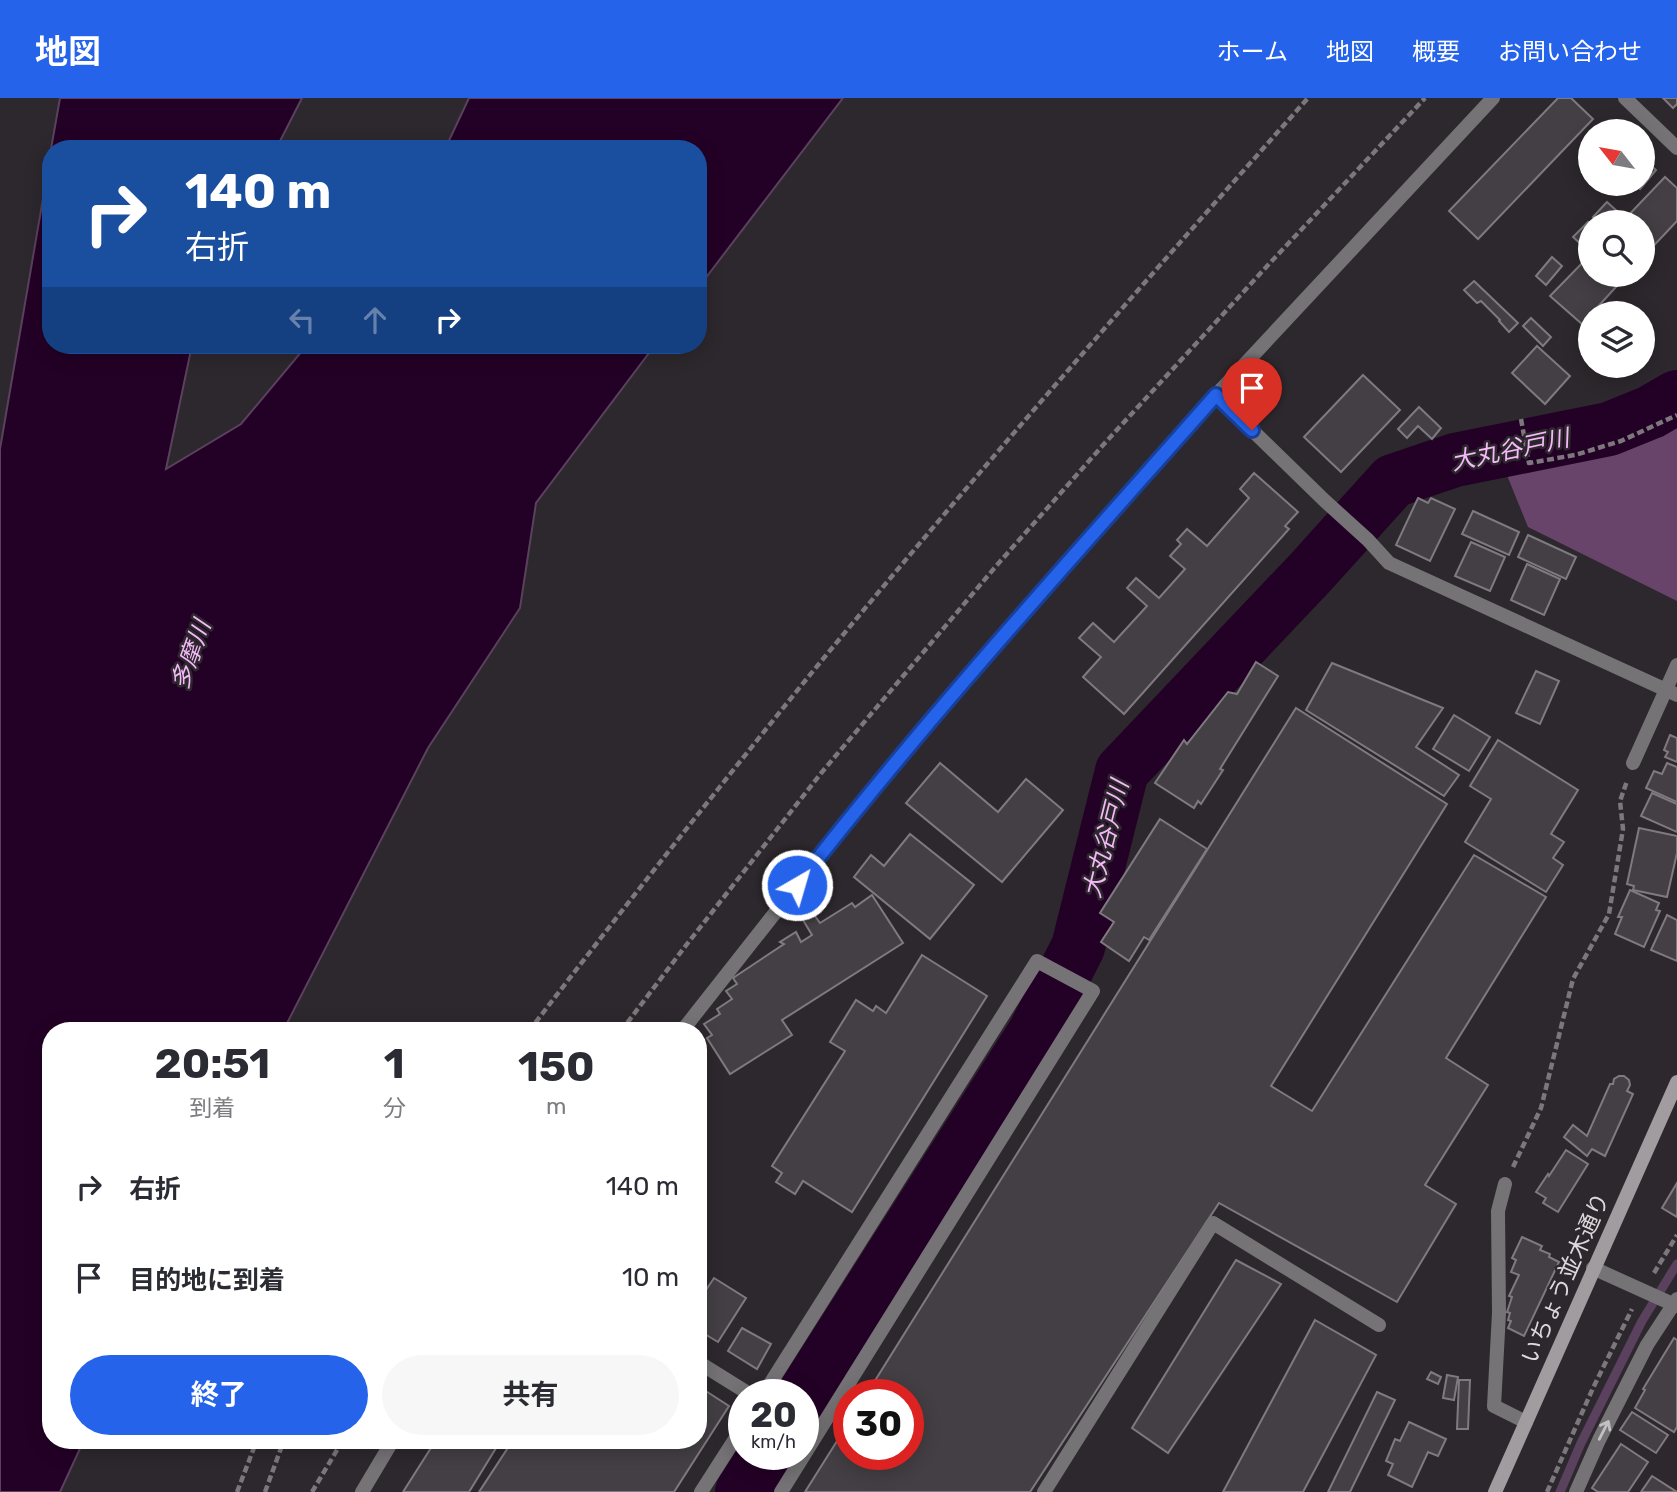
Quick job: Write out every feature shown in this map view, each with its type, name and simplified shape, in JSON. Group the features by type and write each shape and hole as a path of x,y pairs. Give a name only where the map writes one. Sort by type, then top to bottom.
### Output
{"street":[{"path":"689,1022 863,801 993,648 1216,395 1493,98"},
{"path":"1625,98 1675,142"},
{"path":"1216,395 1389,562 1672,693"},
{"path":"1633,763 1672,693 1677,665"},
{"path":"773,1379 1037,961 1094,991 819,1422"},
{"name":"いちょう並木通り","path":"1495,1492 1677,1082"},
{"path":"1505,1184 1498,1211 1499,1313 1494,1406 1526,1422"},
{"path":"1044,1492 1213,1223 1379,1325"},
{"path":"1576,1492 1647,1345 1674,1303 1593,1268"},
{"path":"707,1368 728,1381"},
{"path":"362,1492 388,1449"},
{"path":"701,1492 728,1450"},
{"path":"781,1492 792,1470"}],"path":[{"path":"536,1022 640,886 819,664 1134,295 1308,98"},
{"path":"628,1022 822,772 997,565 1250,284 1425,98"},
{"path":"1521,419 1529,463 1575,456 1621,441 1677,415"},
{"path":"1505,1184 1541,1108 1573,979 1609,914 1623,829 1620,801 1633,763"},
{"path":"1651,1277 1677,1235"},
{"path":"1547,1492 1593,1388 1633,1308"},
{"path":"237,1492 254,1449"},
{"path":"265,1492 281,1449"},
{"path":"312,1492 338,1449"}],"shaded area":[{"path":"1677,408 1677,601 1528,527 1502,463 1592,444 1614,437"}],"water":[{"path":"60,98 302,98 281,140 53,140"},
{"path":"469,98 843,98 707,276 707,140 449,140"},
{"name":"多摩川","path":"42,204 42,354 190,354 166,469 241,424 299,354 648,354 536,503 520,608 428,748 288,1022 42,1022 42,1449 80,1449 60,1492 0,1492 0,449"}],"building":[{"path":"1558,98 1571,98 1593,119 1578,119 1578,135 1478,239 1449,211"},
{"path":"1663,98 1677,98 1677,104 1673,108"},
{"path":"1665,177 1677,188 1677,221 1655,244 1655,210 1633,210 1647,196 1656,196 1656,186"},
{"path":"1607,202 1616,210 1600,210"},
{"path":"1552,257 1562,266 1546,285 1536,276"},
{"path":"1578,267 1578,287 1616,287 1603,301 1578,301 1578,320 1550,296"},
{"path":"1474,281 1518,323 1509,332 1481,301 1477,303 1464,290"},
{"path":"1531,318 1551,337 1543,346 1523,326"},
{"path":"1537,346 1570,376 1545,404 1512,373"},
{"path":"1363,375 1400,410 1341,472 1304,437"},
{"path":"1419,407 1441,428 1432,439 1418,426 1407,438 1398,429"},
{"path":"1254,473 1298,512 1285,526 1289,529 1124,714 1083,677 1101,657 1079,638 1093,623 1114,642 1147,606 1127,588 1136,578 1159,598 1185,569 1170,556 1181,544 1177,540 1187,529 1207,546 1249,498 1240,489"},
{"path":"1418,498 1428,503 1431,498 1455,509 1430,561 1396,545"},
{"path":"1473,511 1519,532 1509,555 1462,534"},
{"path":"1528,535 1576,557 1566,579 1518,557"},
{"path":"1471,542 1505,557 1490,591 1455,576"},
{"path":"1527,564 1560,579 1544,615 1511,600"},
{"path":"1256,662 1278,676 1220,769 1223,770 1201,804 1198,801 1194,808 1155,783 1184,740 1187,744 1228,692 1237,694"},
{"path":"1332,663 1443,708 1416,747 1459,775 1444,796 1306,710"},
{"path":"1536,671 1559,681 1540,724 1516,713"},
{"path":"1296,708 1447,804 1271,1086 1312,1111 1474,855 1546,897 1446,1058 1488,1085 1425,1185 1456,1204 1397,1302 1219,1203 1030,1492 805,1492 833,1447 833,1470 924,1470 924,1379 876,1379"},
{"path":"1454,715 1490,737 1469,771 1433,749"},
{"path":"1670,735 1677,738 1677,762 1665,757 1668,752 1664,750"},
{"path":"1498,740 1578,790 1551,834 1564,842 1553,858 1563,865 1546,892 1465,842 1491,799 1470,786"},
{"path":"940,763 998,812 1026,779 1063,810 1002,882 906,803"},
{"path":"1667,763 1677,767 1677,802 1646,788 1654,771 1662,774"},
{"path":"1652,793 1677,804 1677,832 1641,816"},
{"path":"1160,819 1207,849 1149,940 1144,937 1129,961 1101,942 1114,922 1100,913"},
{"path":"1639,828 1677,836 1677,853 1667,897 1633,890 1634,886 1627,884"},
{"path":"910,834 974,885 930,939 854,877 871,855 884,866"},
{"path":"1630,890 1659,903 1656,910 1660,911 1644,947 1615,934 1622,917 1618,917"},
{"path":"872,895 903,943 782,1020 792,1035 730,1074 707,1038 712,1035 707,1028 707,1022 720,1014 717,1009 732,999 726,991 737,984 733,978 784,944 780,942 796,932 801,942 812,935 800,915 810,909 820,923 852,903 855,907"},
{"path":"1667,915 1677,920 1677,961 1651,950"},
{"path":"922,955 987,996 852,1212 803,1181 795,1194 776,1182 782,1173 772,1166 845,1051 830,1042 856,1000 873,1011 876,1006 886,1013"},
{"path":"1619,1076 1629,1080 1627,1091 1633,1094 1605,1156 1592,1149 1587,1156 1564,1137 1573,1125 1587,1136 1610,1084"},
{"path":"1566,1150 1588,1164 1558,1212 1543,1203 1546,1198 1536,1192"},
{"path":"1677,1183 1677,1217 1662,1208"},
{"path":"1522,1237 1542,1246 1540,1250 1559,1262 1524,1336 1508,1328 1511,1321 1508,1320 1510,1313 1507,1312 1512,1297 1509,1296 1519,1275 1511,1272 1516,1260 1512,1258"},
{"path":"1236,1260 1281,1284 1168,1453 1132,1428"},
{"path":"714,1278 746,1298 718,1342 707,1335 707,1288"},
{"path":"1315,1320 1376,1355 1303,1492 1223,1492"},
{"path":"742,1328 771,1344 757,1369 728,1351"},
{"path":"1674,1338 1677,1340 1677,1427 1674,1432 1635,1408 1645,1390 1643,1389"},
{"path":"1431,1372 1441,1377 1438,1384 1427,1379"},
{"path":"1447,1375 1458,1377 1454,1400 1443,1398"},
{"path":"1459,1380 1470,1380 1468,1429 1457,1429"},
{"path":"707,1392 728,1408 707,1440"},
{"path":"1377,1392 1395,1400 1350,1492 1328,1492"},
{"path":"1632,1412 1668,1435 1656,1453 1620,1430"},
{"path":"1409,1422 1446,1439 1438,1456 1428,1452 1412,1487 1388,1475 1393,1464 1386,1461 1395,1439 1400,1441"},
{"path":"1621,1444 1648,1462 1628,1492 1598,1492 1592,1488"},
{"path":"430,1449 495,1449 469,1492 403,1492"},
{"path":"507,1449 702,1449 674,1492 479,1492"},
{"path":"1652,1476 1677,1492 1641,1492"}],"waterway":[{"name":"大丸谷戸川","path":"814,1379 1035,1032 1078,947 1122,771 1310,573 1393,481 1455,460 1609,429 1651,412 1677,397"},
{"path":"1560,1492 1581,1443 1642,1321 1677,1264"},
{"name":"大丸谷戸川","path":"742,1492 756,1470"}],"route":[{"path":"797,885 863,801 993,648 1216,395 1252,430"}]}
